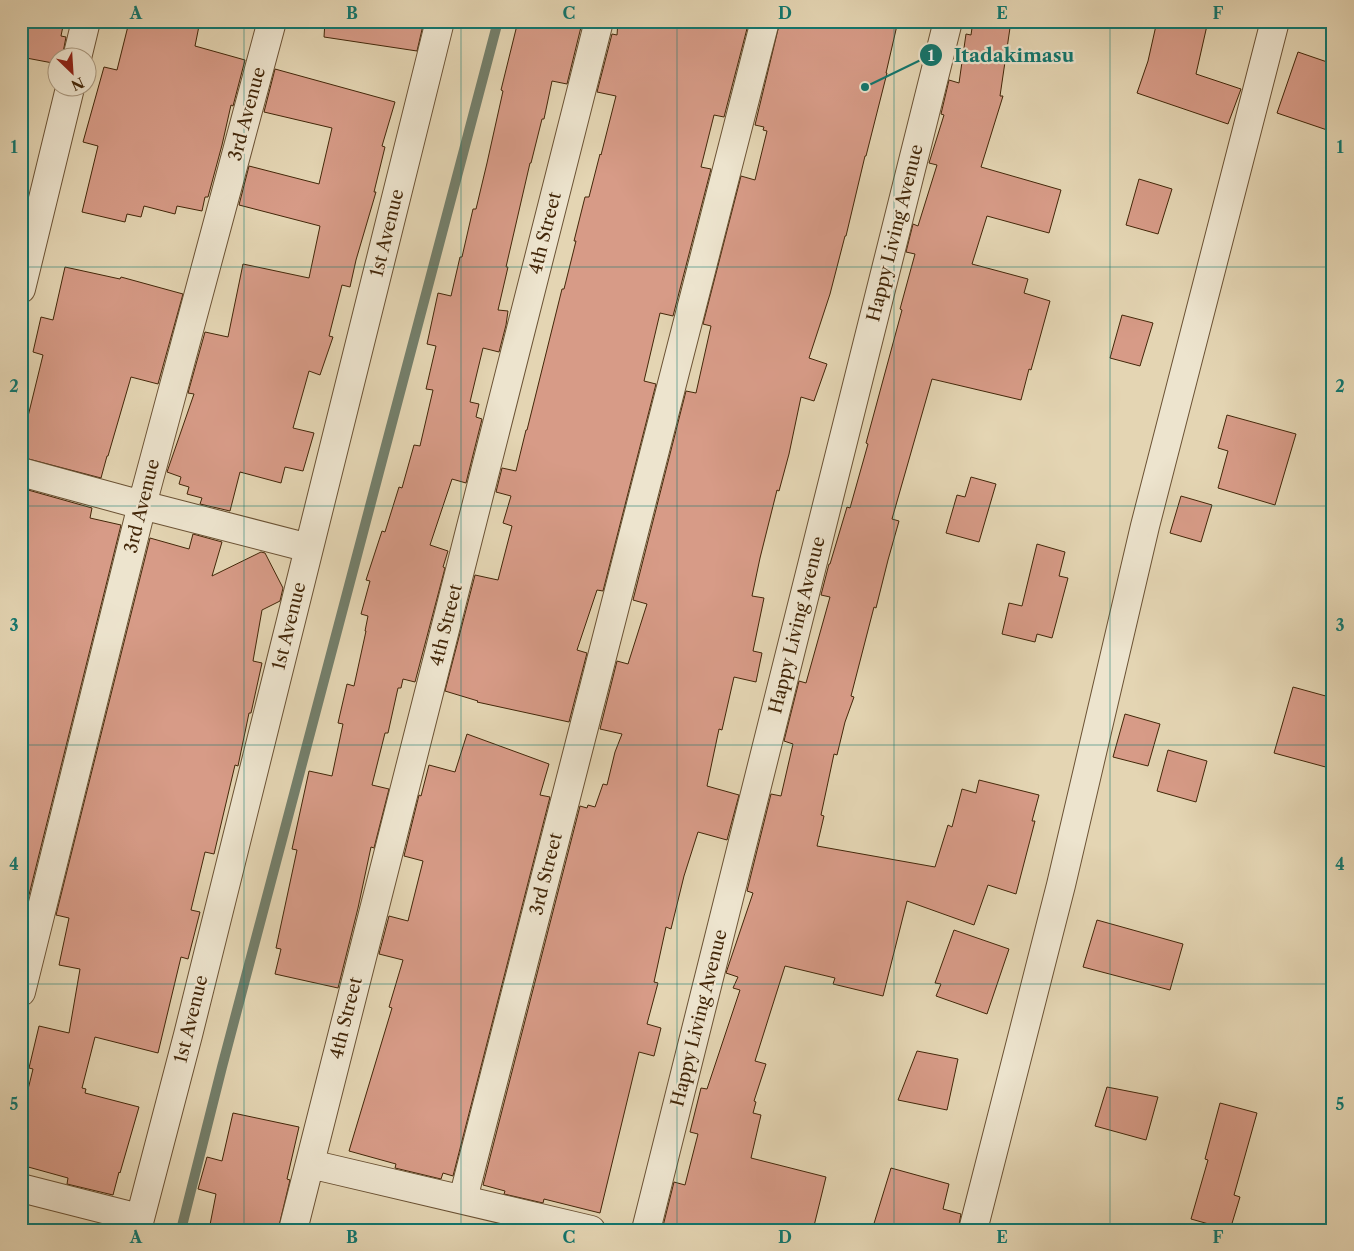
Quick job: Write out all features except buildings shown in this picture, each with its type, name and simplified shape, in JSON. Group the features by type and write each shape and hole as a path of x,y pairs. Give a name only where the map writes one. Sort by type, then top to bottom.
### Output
{"street":[{"path":"79,48 86,21"},
{"name":"3rd Avenue","path":"21,992 142,505 272,21"},
{"name":"1st Avenue","path":"138,1224 188,1035 440,21"},
{"name":"4th Street","path":"293,1230 599,21"},
{"name":"3rd Street","path":"463,1199 765,21"},
{"name":"Happy Living Avenue","path":"646,1230 948,21"},
{"path":"973,1230 1061,885 1145,526 1275,21"},
{"path":"21,289 68,98"},
{"path":"21,472 309,548"},
{"path":"310,1164 591,1230"},
{"path":"21,1188 138,1224"}],"waterway":[{"path":"181,1230 222,1067 498,21"}],"place":[{"name":"Itadakimasu","path":"865,87"}]}
